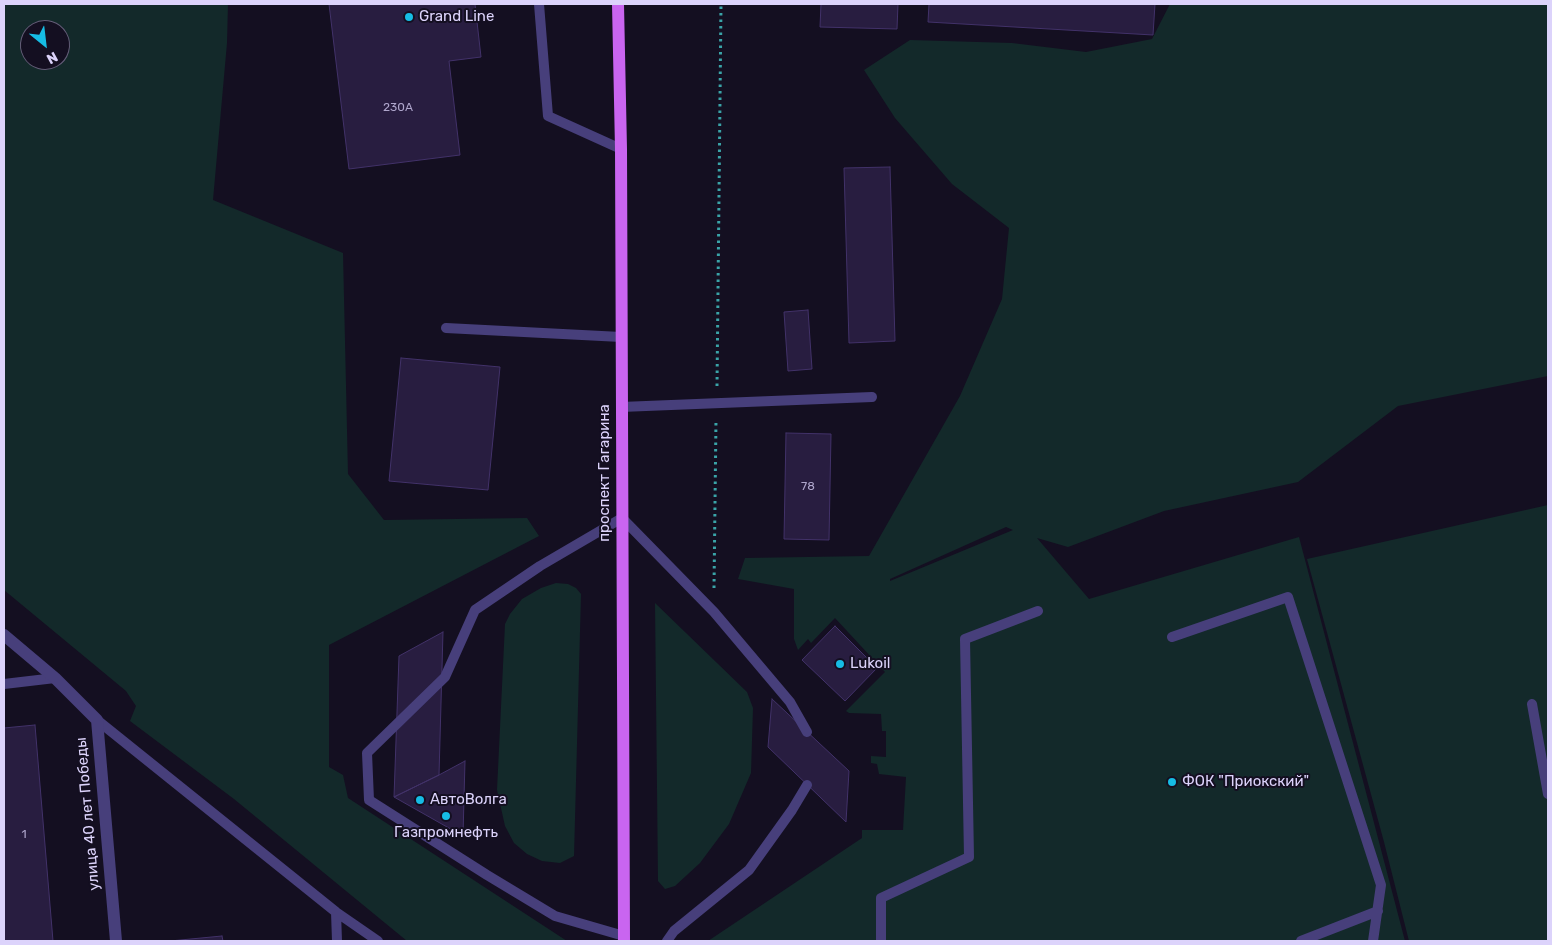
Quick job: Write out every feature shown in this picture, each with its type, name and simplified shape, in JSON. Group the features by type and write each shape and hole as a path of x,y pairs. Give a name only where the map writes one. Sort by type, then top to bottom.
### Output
{"main road":[{"name":"проспект Гагарина","path":"618,4 621,149 624,939"}],"street":[{"name":"улица 40 лет Победы","path":"4,634 55,678 96,720 116,941"}],"lane":[{"path":"539,4 548,116 621,149"},
{"path":"446,328 621,337"},
{"path":"621,407 872,397"},
{"path":"624,939 555,916 369,800 367,753 445,677 475,610 540,566 622,518 714,612 790,702 807,732"},
{"path":"1172,638 1288,596 1382,886 1373,941"},
{"path":"881,941 881,898 969,858 965,639 1038,611"},
{"path":"4,684 55,678"},
{"path":"1532,704 1548,794"},
{"path":"96,720 336,912 378,941"},
{"path":"667,941 674,931 749,870 792,810 807,785"},
{"path":"1301,941 1378,911"},
{"path":"336,912 337,941"}],"path":[{"path":"714,612 721,4"}],"green space":[{"path":"4,4 228,4 227,43 213,200 343,253 348,474 384,520 527,518 539,536 329,645 329,767 343,775 348,798 567,941 407,941 234,799 130,721 136,706 126,691 4,590"},
{"path":"1170,4 1548,4 1548,376 1398,406 1298,482 1164,511 1068,547 1037,538 1089,599 1299,537 1405,941 708,941 862,838 862,830 903,830 906,777 879,774 877,764 871,763 871,756 886,757 886,731 882,731 881,714 849,713 846,711 885,672 835,618 811,643 808,639 798,650 794,639 794,589 738,579 745,558 869,556 960,396 1002,299 1009,228 952,184 895,118 864,70 910,40 1012,43 1086,52 1152,39","holes":["1006,527 1013,530 890,581 890,579"]},
{"path":"1548,505 1548,941 1409,941 1307,559"},
{"path":"556,583 568,584 576,588 581,594 574,856 560,863 542,861 527,854 514,843 505,826 497,790 505,624 522,599 541,588"},
{"path":"655,603 747,692 753,708 751,773 729,824 700,863 675,886 665,889 658,881"}],"building":[{"path":"329,4 475,4 481,57 449,61 460,155 349,169"},
{"path":"821,4 898,4 897,29 820,27"},
{"path":"929,4 1155,4 1153,35 928,22"},
{"path":"890,167 895,341 849,343 844,168"},
{"path":"808,310 812,369 788,371 784,312"},
{"path":"401,358 500,367 488,490 389,481"},
{"path":"786,433 831,434 829,540 784,539"},
{"name":"Lukoil","path":"835,626 877,668 845,701 802,660"},
{"path":"443,632 439,775 394,797 399,656"},
{"path":"772,699 849,771 846,822 768,747"},
{"path":"35,725 53,941 4,941 4,728"},
{"name":"Газпромнефть","path":"465,761 463,836 394,797 439,775"},
{"path":"222,936 223,941 170,941"}],"place":[{"name":"Grand Line","path":"409,17"},
{"name":"Lukoil","path":"840,664"},
{"name":"ФОК \"Приокский\"","path":"1172,782"},
{"name":"АвтоВолга","path":"420,800"},
{"name":"Газпромнефть","path":"446,816"}]}
